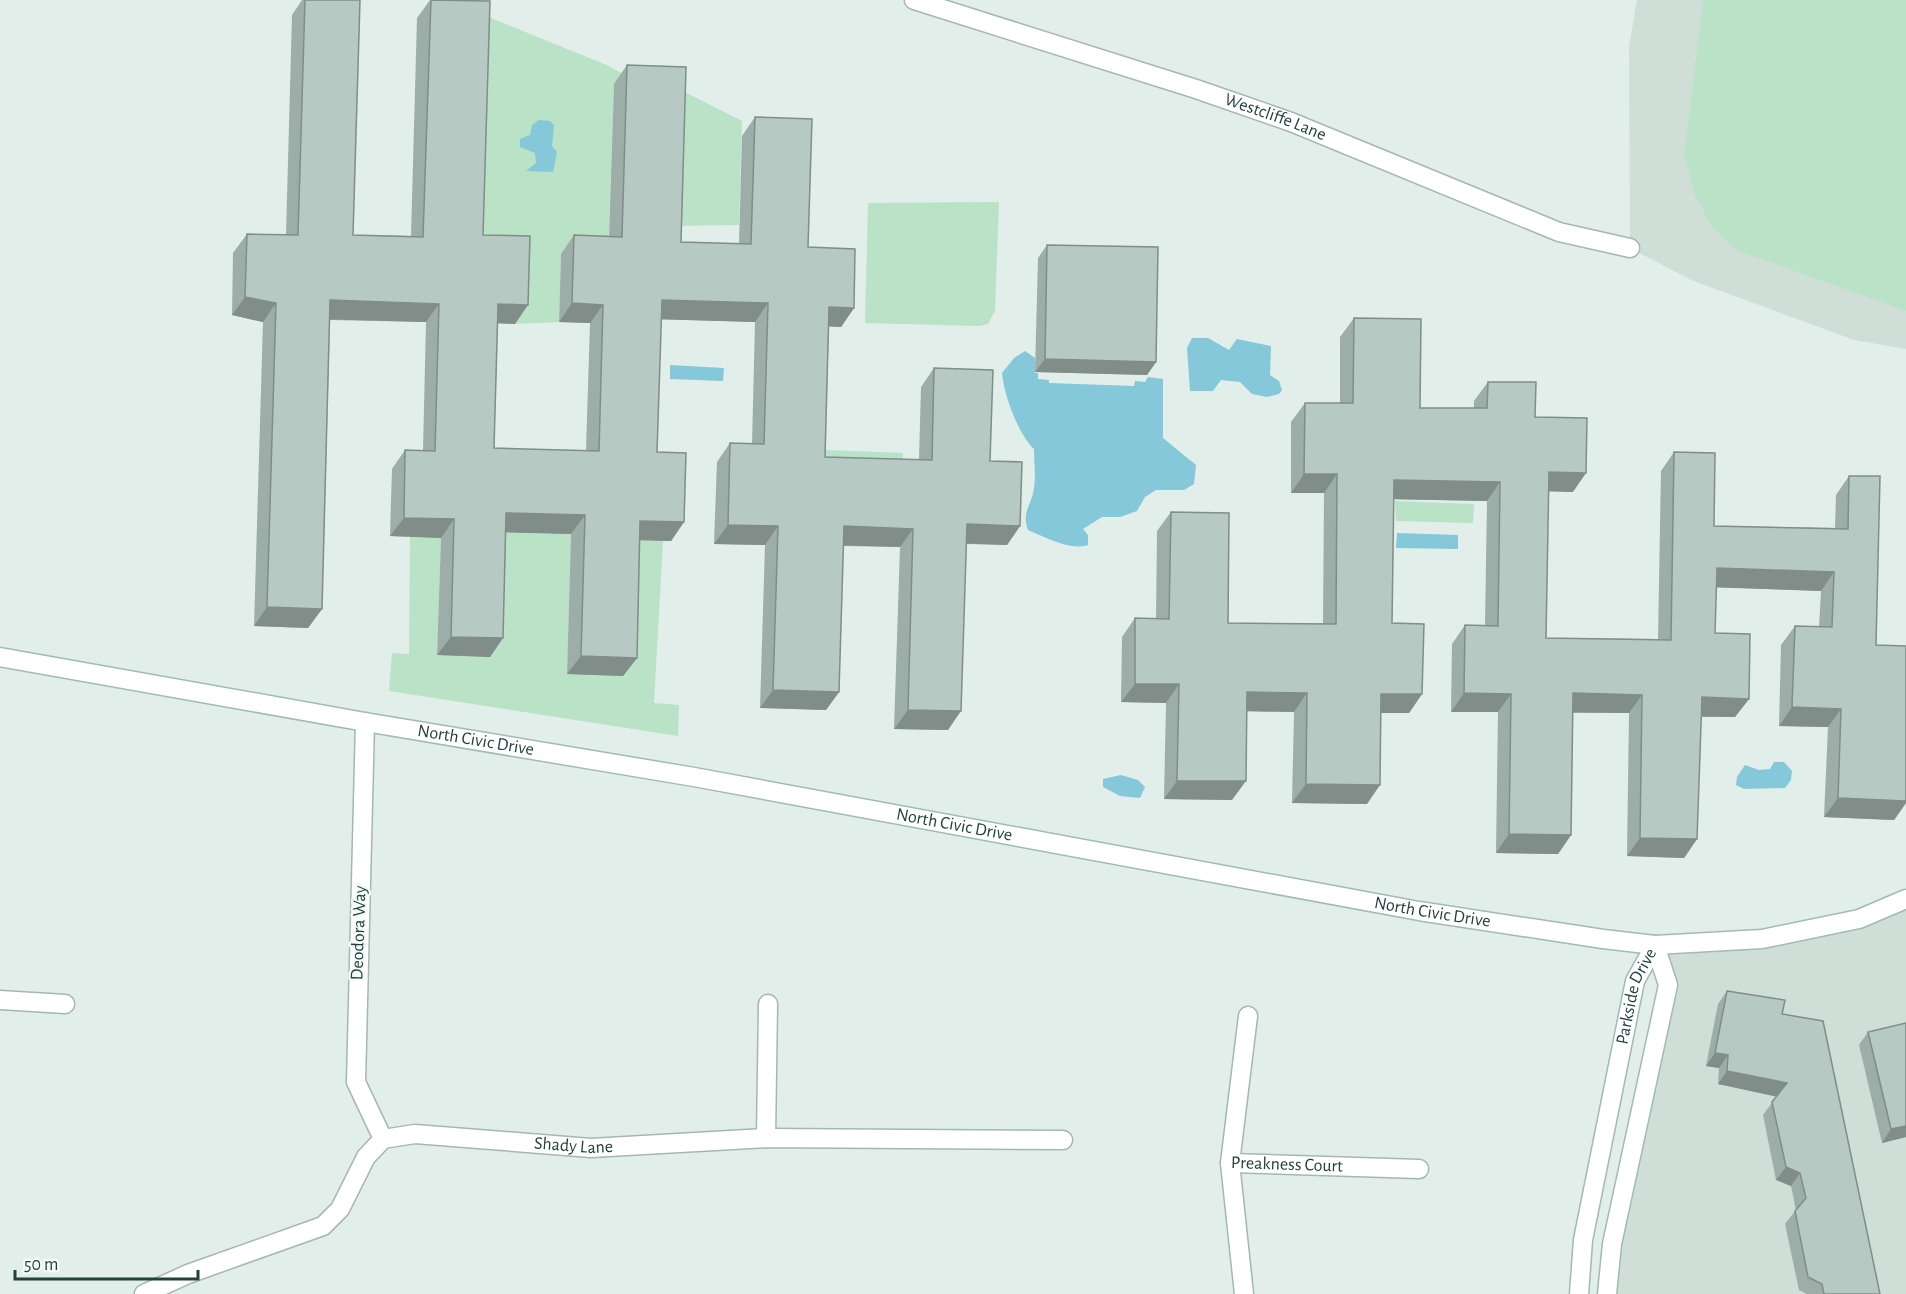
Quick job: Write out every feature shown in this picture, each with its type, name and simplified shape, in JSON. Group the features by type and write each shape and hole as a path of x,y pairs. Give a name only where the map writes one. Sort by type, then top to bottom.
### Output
{"street":[{"name":"Westcliffe Lane","path":"914,0 1196,88 1291,122 1559,232 1630,248"},
{"name":"North Civic Drive","path":"0,657 365,722 706,779 1419,911 1655,945 1762,939 1859,919 1906,898"},
{"name":"Deodora Way","path":"365,722 356,1082 383,1138"},
{"name":"Parkside Drive","path":"1579,1294 1583,1240 1635,981 1655,945"},
{"name":"Parkside Drive","path":"1607,1294 1612,1245 1668,985 1655,945"},
{"path":"0,1000 65,1004"},
{"path":"766,1138 768,1004"},
{"name":"Preakness Court","path":"1248,1016 1230,1163 1419,1169"},
{"name":"Shady Lane","path":"383,1138 414,1134 591,1148 766,1138 1063,1140"},
{"path":"144,1294 188,1274 323,1226 340,1209 366,1157 383,1138"},
{"path":"1230,1163 1244,1294"}],"shaded area":[{"path":"1637,0 1906,0 1906,349 1854,340 1691,280 1630,248 1629,47"},
{"path":"1906,899 1906,1294 1607,1294 1668,985 1655,945 1762,939"}],"green space":[{"path":"1703,0 1906,0 1906,311 1736,250 1712,227 1695,195 1684,155"},
{"path":"476,12 609,66 639,83 614,84 608,256 561,254 559,322 515,324 470,254"},
{"path":"673,86 742,121 739,225 669,226"},
{"path":"999,202 995,311 988,324 979,326 865,323 868,203"},
{"path":"825,450 903,453 903,469 824,466"},
{"path":"1395,501 1474,504 1473,523 1396,521"},
{"path":"493,532 571,534 567,674 627,540 663,541 654,703 679,705 678,736 389,691 392,653 409,654 410,537 441,538 437,655 489,657"}],"water":[{"path":"539,120 550,121 554,125 552,146 557,152 553,172 526,171 536,163 535,153 520,147 520,139 530,135 532,125"},
{"path":"1192,338 1208,338 1229,350 1237,339 1271,346 1270,375 1279,381 1282,390 1279,394 1267,397 1252,394 1240,382 1221,380 1213,391 1190,391 1187,348"},
{"path":"1025,351 1035,358 1035,373 1038,373 1038,379 1049,380 1049,383 1134,386 1135,381 1145,382 1148,377 1163,379 1163,438 1196,465 1194,484 1184,490 1156,490 1145,497 1137,511 1120,517 1102,517 1083,529 1088,535 1088,545 1066,545 1028,530 1026,513 1034,488 1034,449 1013,414 1002,373 1014,358"},
{"path":"670,365 724,368 723,381 670,379"},
{"path":"1397,533 1458,535 1458,549 1396,548"},
{"path":"1774,762 1784,762 1792,771 1791,780 1785,788 1744,789 1736,785 1737,777 1745,765 1759,770 1770,769"},
{"path":"1121,775 1138,780 1145,787 1140,798 1120,796 1103,787 1103,779"}],"building":[{"path":"305,0 360,0 353,235 423,237 431,0 490,1 483,235 530,236 528,305 498,304 494,448 599,451 603,305 572,303 574,235 622,237 627,65 686,67 681,242 751,244 755,117 812,119 808,247 855,249 854,308 829,307 825,457 932,460 934,368 993,370 990,461 1022,462 1020,526 967,524 961,711 908,710 913,529 844,526 839,692 773,690 778,526 728,525 730,443 764,444 768,303 662,300 657,452 686,453 684,522 640,521 637,658 581,656 585,515 506,513 503,638 451,637 454,519 404,518 405,450 435,451 439,304 330,300 322,609 267,607 276,303 245,297 247,234 298,235"},
{"path":"1047,245 1158,247 1156,362 1045,359"},
{"path":"1354,318 1421,319 1420,408 1487,408 1488,382 1536,382 1535,417 1587,418 1586,473 1549,472 1546,638 1671,640 1674,452 1715,453 1714,526 1848,529 1849,476 1880,476 1876,645 1906,646 1906,801 1838,798 1841,709 1792,707 1795,626 1832,627 1834,572 1717,568 1715,633 1750,634 1749,699 1702,697 1697,839 1640,838 1642,695 1573,693 1571,835 1509,834 1511,694 1464,693 1465,625 1498,626 1500,482 1394,480 1392,623 1424,624 1422,694 1381,694 1380,785 1306,784 1307,693 1247,692 1246,781 1177,781 1179,684 1135,684 1135,618 1169,619 1171,512 1229,513 1228,623 1336,624 1337,474 1304,474 1305,403 1353,403"},
{"path":"1727,991 1785,1000 1782,1014 1823,1021 1880,1294 1824,1294 1822,1284 1808,1277 1795,1211 1806,1198 1800,1173 1786,1167 1772,1102 1787,1083 1727,1071 1728,1055 1715,1053"},
{"path":"1906,1023 1906,1126 1891,1129 1868,1032"}]}
